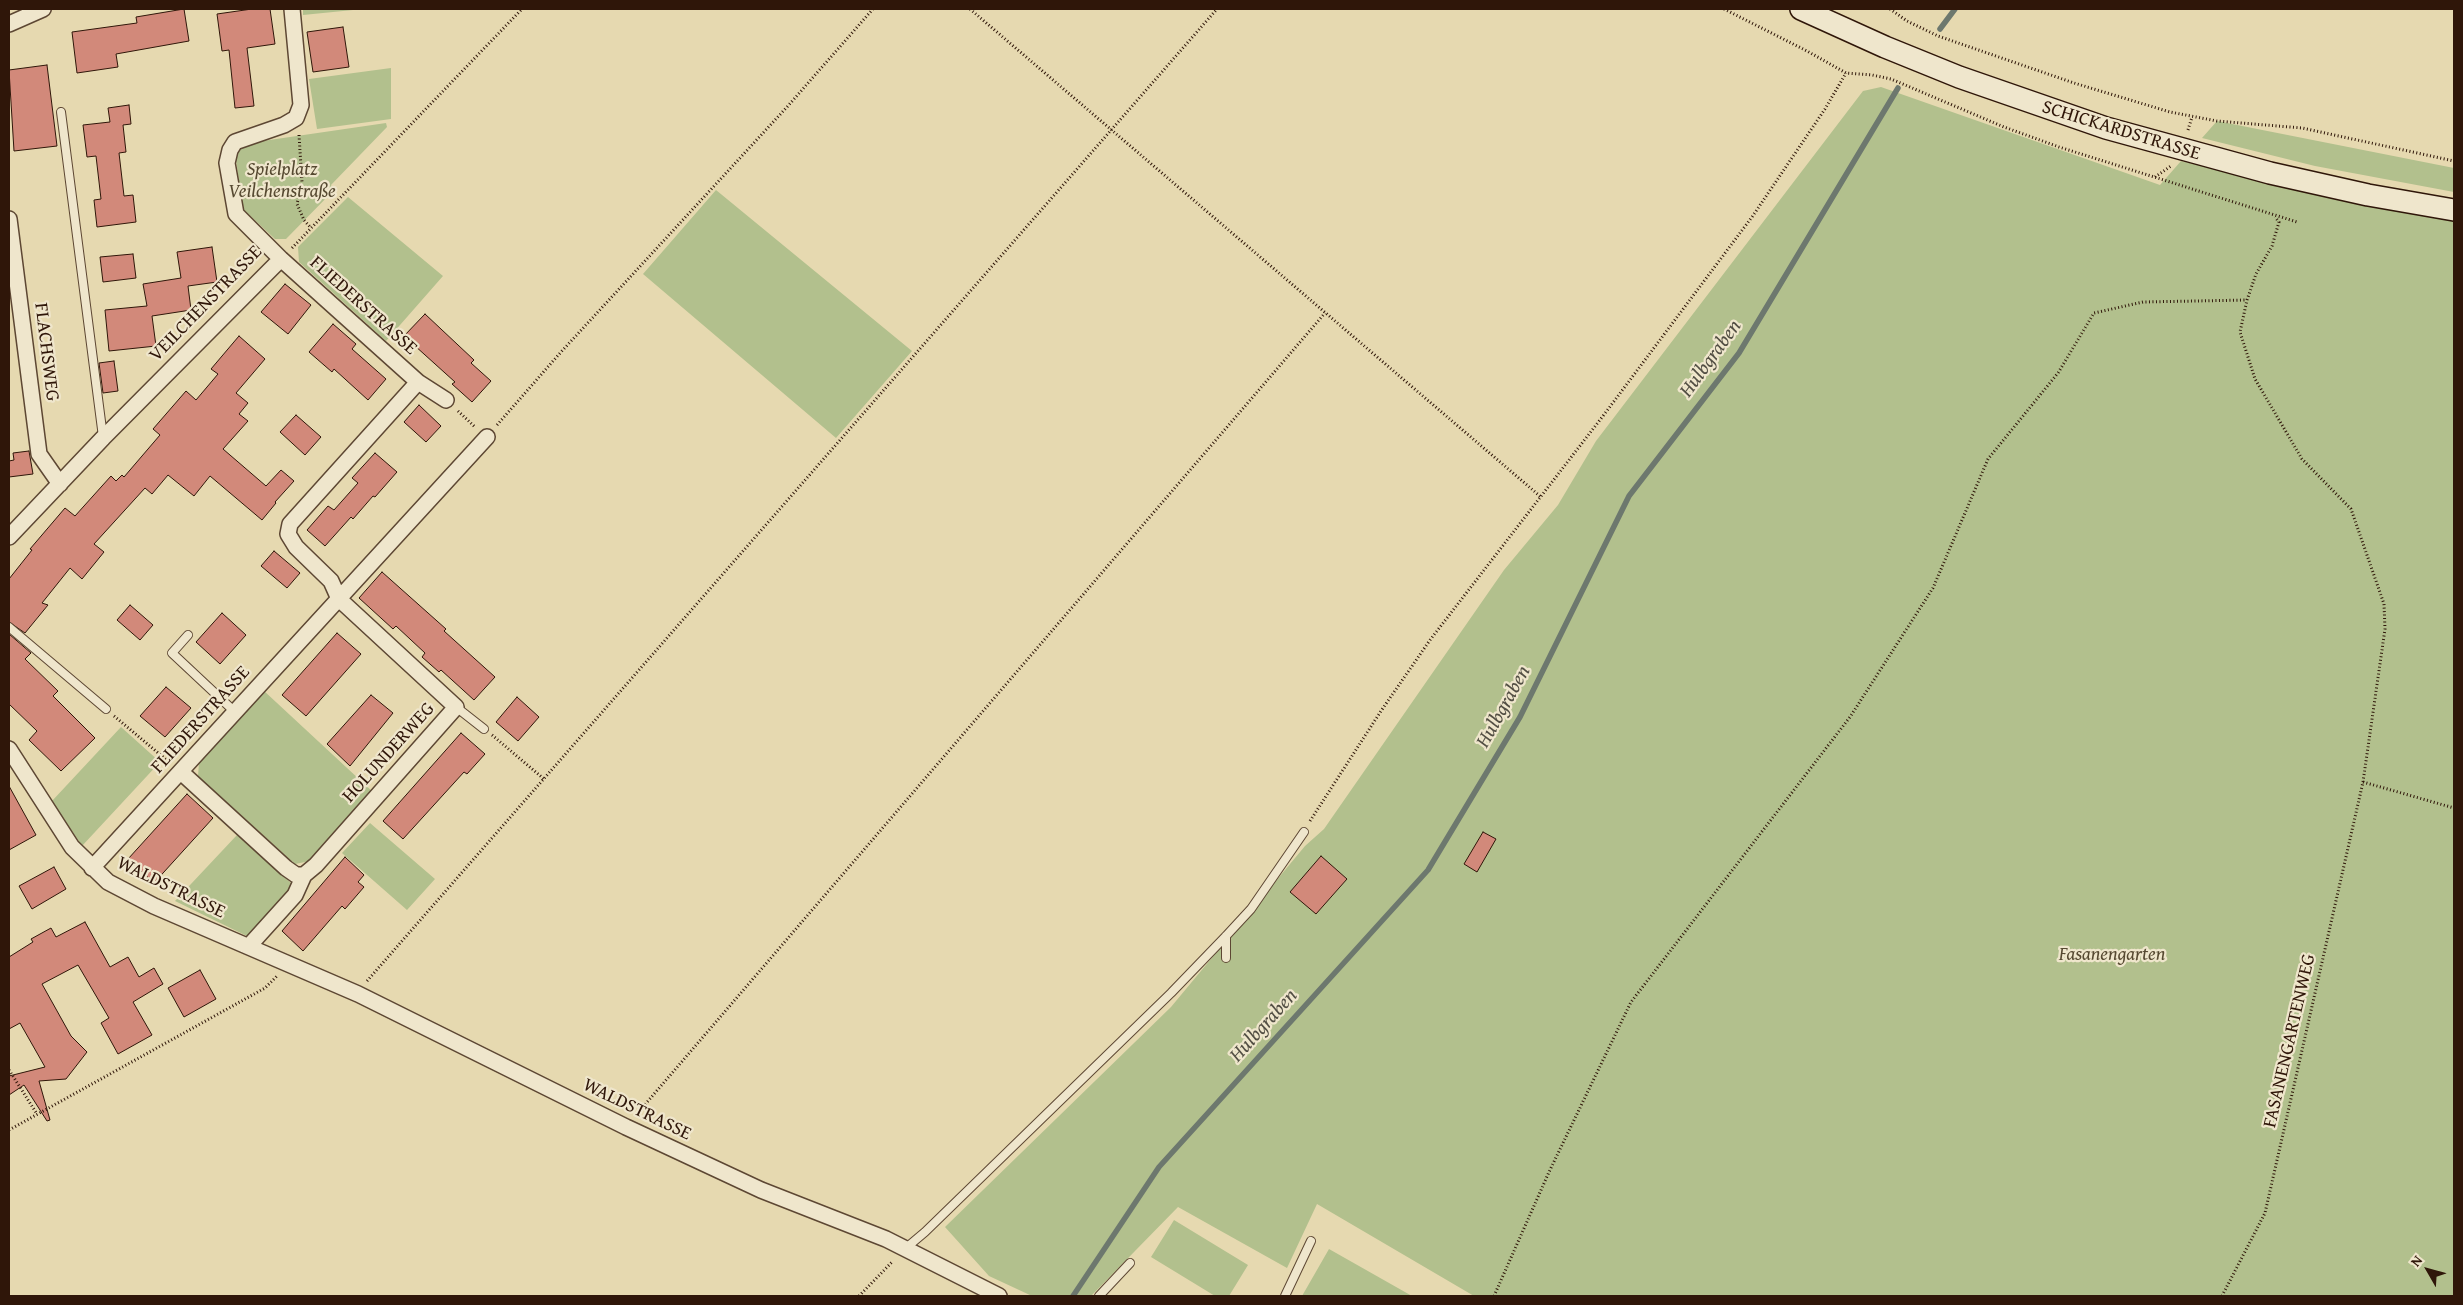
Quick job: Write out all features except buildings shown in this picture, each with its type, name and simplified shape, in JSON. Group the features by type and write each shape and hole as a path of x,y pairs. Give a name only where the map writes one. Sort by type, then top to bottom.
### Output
{"street":[{"path":"9,24 43,9"},
{"path":"292,9 301,105 296,118"},
{"name":"SCHICKARDSTRASSE","path":"1801,9 1919,61 2098,126 2270,174 2368,195 2454,210"},
{"name":"VEILCHENSTRASSE","path":"9,537 103,438 281,259 236,214 227,163 230,150 235,142 284,125 296,118"},
{"name":"FLACHSWEG","path":"9,219 39,454 60,484"},
{"name":"FLIEDERSTRASSE","path":"281,259 418,382 446,400"},
{"name":"FLIEDERSTRASSE","path":"339,599 331,581 296,547 288,534 290,524 418,382"},
{"name":"FLIEDERSTRASSE","path":"92,868 487,437"},
{"name":"HOLUNDERWEG","path":"249,946 295,895 304,875 316,865 456,707 339,599"},
{"name":"WALDSTRASSE","path":"9,749 54,822 72,847 108,882 154,906 358,994 626,1127 761,1190 906,1248 996,1296"},
{"path":"180,772 286,868 296,874 304,875"}],"lane":[{"path":"61,112 103,438"},
{"path":"9,627 106,709"},
{"path":"188,635 172,653 235,712"},
{"path":"456,707 484,728"},
{"path":"906,1248 925,1232 1150,1014 1226,936 1250,909 1304,832"},
{"path":"1226,936 1226,958"},
{"path":"1285,1296 1311,1241"},
{"path":"1099,1296 1130,1263"}],"path":[{"path":"281,259 522,9"},
{"path":"446,400 487,437 561,352 787,107 873,9"},
{"path":"970,9 1542,497"},
{"path":"358,994 375,969 544,779 1216,9"},
{"path":"1724,9 1807,51 1846,74 1872,75 1891,79 2004,127 2058,147 2261,210 2275,217 2297,222"},
{"path":"1890,9 1920,28 1958,44 2170,112 2217,121 2302,128 2454,161"},
{"path":"1304,832 1343,768 1411,668 1752,217 1825,109 1846,74"},
{"path":"296,118 302,159 302,182 297,204 304,220 312,228"},
{"name":"FASANENGARTENWEG","path":"2222,1296 2265,1213 2363,782 2385,629 2384,604 2351,509 2302,459 2255,379 2240,332 2247,300 2256,274 2272,246 2279,222 2275,217"},
{"path":"1494,1296 1549,1172 1632,1002 1850,717 1933,588 1988,459 2058,373 2094,313 2144,302 2247,300"},
{"path":"626,1127 1325,313"},
{"path":"106,709 180,772"},
{"path":"484,728 544,779"},
{"path":"2363,782 2454,808"},
{"path":"9,1130 265,988 277,976 284,963"},
{"path":"9,1070 37,1114"},
{"path":"858,1296 906,1248"}],"green space":[{"path":"303,9 363,9 303,15"},
{"path":"391,68 391,119 317,129 309,79"},
{"name":"Fasanengarten","path":"1881,87 2160,185 2181,161 2328,194 2454,218 2454,1296 1474,1296 1317,1204 1287,1268 1178,1207 1091,1296 1032,1296 989,1276 945,1227 1171,1007 1305,846 1324,829 1504,570 1558,505 1596,441 1863,91"},
{"path":"2217,121 2454,168 2454,192 2315,166 2202,138"},
{"name":"Spielplatz Veilchenstraße","path":"386,123 387,127 331,185 333,191 286,239 275,239 243,209 235,153 242,144"},
{"path":"716,190 912,351 836,438 643,274"},
{"path":"348,197 443,276 386,341 299,262 298,247"},
{"path":"263,690 374,793 310,861 295,864 198,776 199,763"},
{"path":"121,727 160,762 82,846 52,801"},
{"path":"370,823 435,879 407,910 342,853"},
{"path":"237,835 291,883 291,891 249,937 175,901"},
{"path":"1174,1220 1248,1265 1229,1296 1215,1296 1151,1257"},
{"path":"1329,1249 1412,1296 1302,1296"}],"waterway":[{"name":"Hulbgraben","path":"1940,29 1955,9"},
{"name":"Hulbgraben","path":"1073,1296 1159,1167 1428,870 1520,717 1629,496 1739,353 1898,88"}]}
